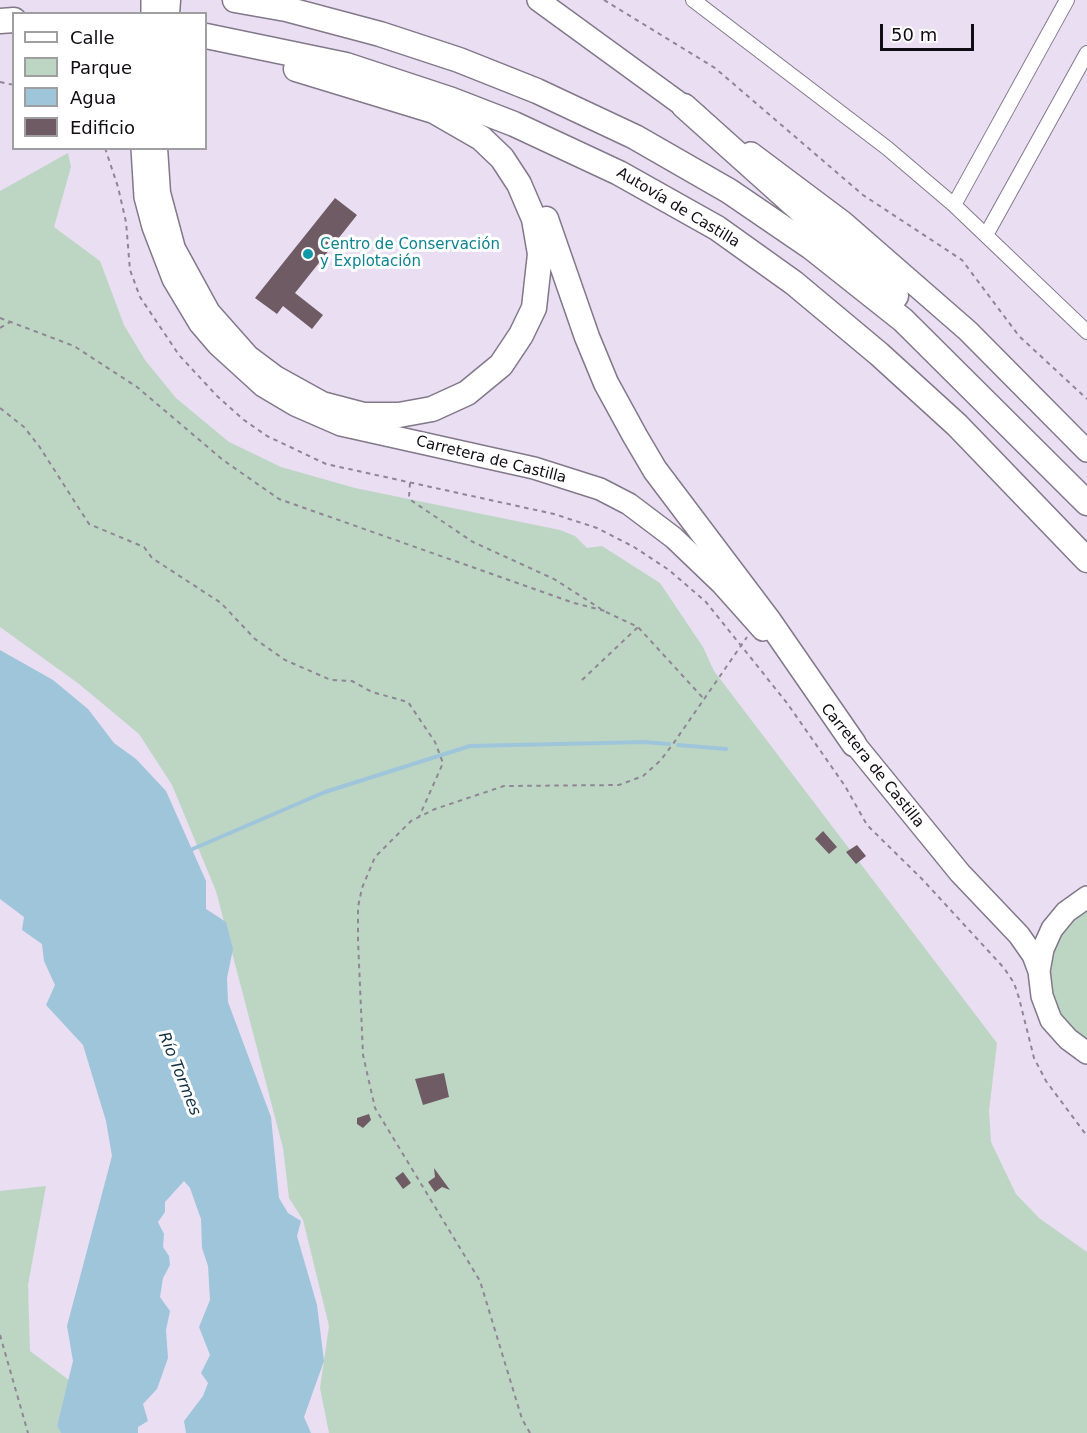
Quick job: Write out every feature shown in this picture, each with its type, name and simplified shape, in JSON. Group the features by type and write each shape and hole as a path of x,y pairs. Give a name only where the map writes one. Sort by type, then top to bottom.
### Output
{"highway":[{"path":"236,0 286,9 380,34 459,60 537,91 635,137 729,191 820,254 903,320 1087,503"},
{"path":"538,0 638,70 843,222 968,331 1087,451"},
{"name":"Autovía de Castilla","path":"207,36 346,65 452,100 514,124 619,173 717,228 794,283 879,354 957,425 1087,560"},
{"path":"207,49 322,70 423,99 447,108 467,120 506,150 524,174 546,219 587,337 606,383 635,436 656,470 769,621 854,744"},
{"path":"155,150 158,194 173,249 185,274 208,313 226,334 247,357 275,378 322,404 338,409 364,415 399,415 432,409 452,401 485,380 501,364 521,336 534,308 540,254 534,219 519,184 502,158 481,138 434,111 244,55"},
{"path":"684,106 903,303 1004,407 1044,460"},
{"name":"Carretera de Castilla","path":"142,150 150,217 173,279 200,324 218,345 263,386 295,405 341,425 534,468 600,489 629,504 674,538 757,622 960,873 1019,935 1033,955 1039,971"},
{"path":"1087,897 1066,912 1052,929 1043,949 1039,971 1042,996 1052,1020 1068,1040 1087,1053"}],"street":[{"path":"693,0 887,148 954,205 1087,332"},
{"path":"954,205 1067,0"},
{"path":"986,235 1087,53"}],"path":[{"path":"604,0 715,68 863,195 962,260 1019,336 1087,399"},
{"path":"106,150 122,205 130,270 140,297 179,355 203,382 244,420 294,451 326,464 554,514 597,528 634,547 669,570 706,602 742,644 845,786 867,825 922,879 1004,968 1014,983 1034,1058 1046,1081 1087,1136"},
{"path":"0,318 74,346 128,381 223,460 279,499 574,603 605,611"},
{"path":"0,328 10,322"},
{"path":"0,408 24,427 39,446 89,524 144,547 152,558 220,603 255,639 285,660 331,680 352,681 372,692 408,702 435,742 443,763 419,817"},
{"path":"410,483 409,497 412,501 472,542 554,579 605,611 638,627 704,699"},
{"path":"530,1433 522,1419 480,1281 389,1135 375,1108 363,1055 358,907 362,888 375,857 411,821 474,794 504,786 619,785 643,776 660,761 757,622"},
{"path":"582,680 638,627"},
{"path":"0,1335 26,1419 28,1433"}],"green space":[{"path":"68,153 71,167 54,227 100,261 124,325 145,360 176,398 229,442 281,467 355,488 560,530 575,536 587,548 602,546 660,583 703,647 714,671 997,1043 989,1111 991,1142 1016,1194 1039,1218 1087,1252 1087,1433 329,1433 320,1388 329,1326 303,1220 289,1198 283,1148 216,891 172,785 139,734 79,684 0,627 0,191"},
{"path":"1087,908 1087,1043 1058,1013 1049,977 1052,952 1063,929"},
{"path":"46,1186 28,1285 30,1351 69,1380 57,1426 61,1433 0,1433 0,1191"}],"water":[{"name":"Río Tormes","path":"0,650 53,680 88,709 114,743 136,759 166,791 206,881 206,909 226,922 233,949 227,978 228,1002 271,1117 279,1198 288,1213 301,1221 297,1236 317,1305 324,1361 304,1417 311,1433 186,1433 184,1421 203,1396 208,1383 201,1373 210,1355 199,1327 210,1300 208,1266 202,1248 201,1219 190,1188 184,1181 165,1202 165,1212 158,1222 164,1234 163,1247 169,1256 170,1265 163,1278 160,1297 170,1311 166,1330 168,1358 157,1389 143,1404 148,1421 138,1427 138,1433 61,1433 57,1426 73,1361 67,1326 112,1156 106,1121 83,1045 46,1005 55,985 44,961 42,944 22,930 24,917 0,899"}],"building":[{"name":"Centro de Conservación y Explotación","path":"335,198 357,215 295,293 323,315 312,329 283,306 277,314 255,298"},
{"path":"823,831 837,847 829,854 815,839"},
{"path":"857,845 866,856 856,864 846,852"},
{"path":"444,1073 449,1097 423,1105 415,1079"},
{"path":"369,1114 371,1120 363,1128 357,1124 357,1118"},
{"path":"434,1168 450,1190 442,1187 435,1192 428,1182 435,1177"},
{"path":"403,1172 411,1183 403,1189 395,1178"}],"waterway":[{"path":"188,851 325,792 470,746 644,742 669,744"},
{"path":"678,745 726,749"}],"place":[{"name":"Centro de Conservación y Explotación","path":"308,254"}]}
